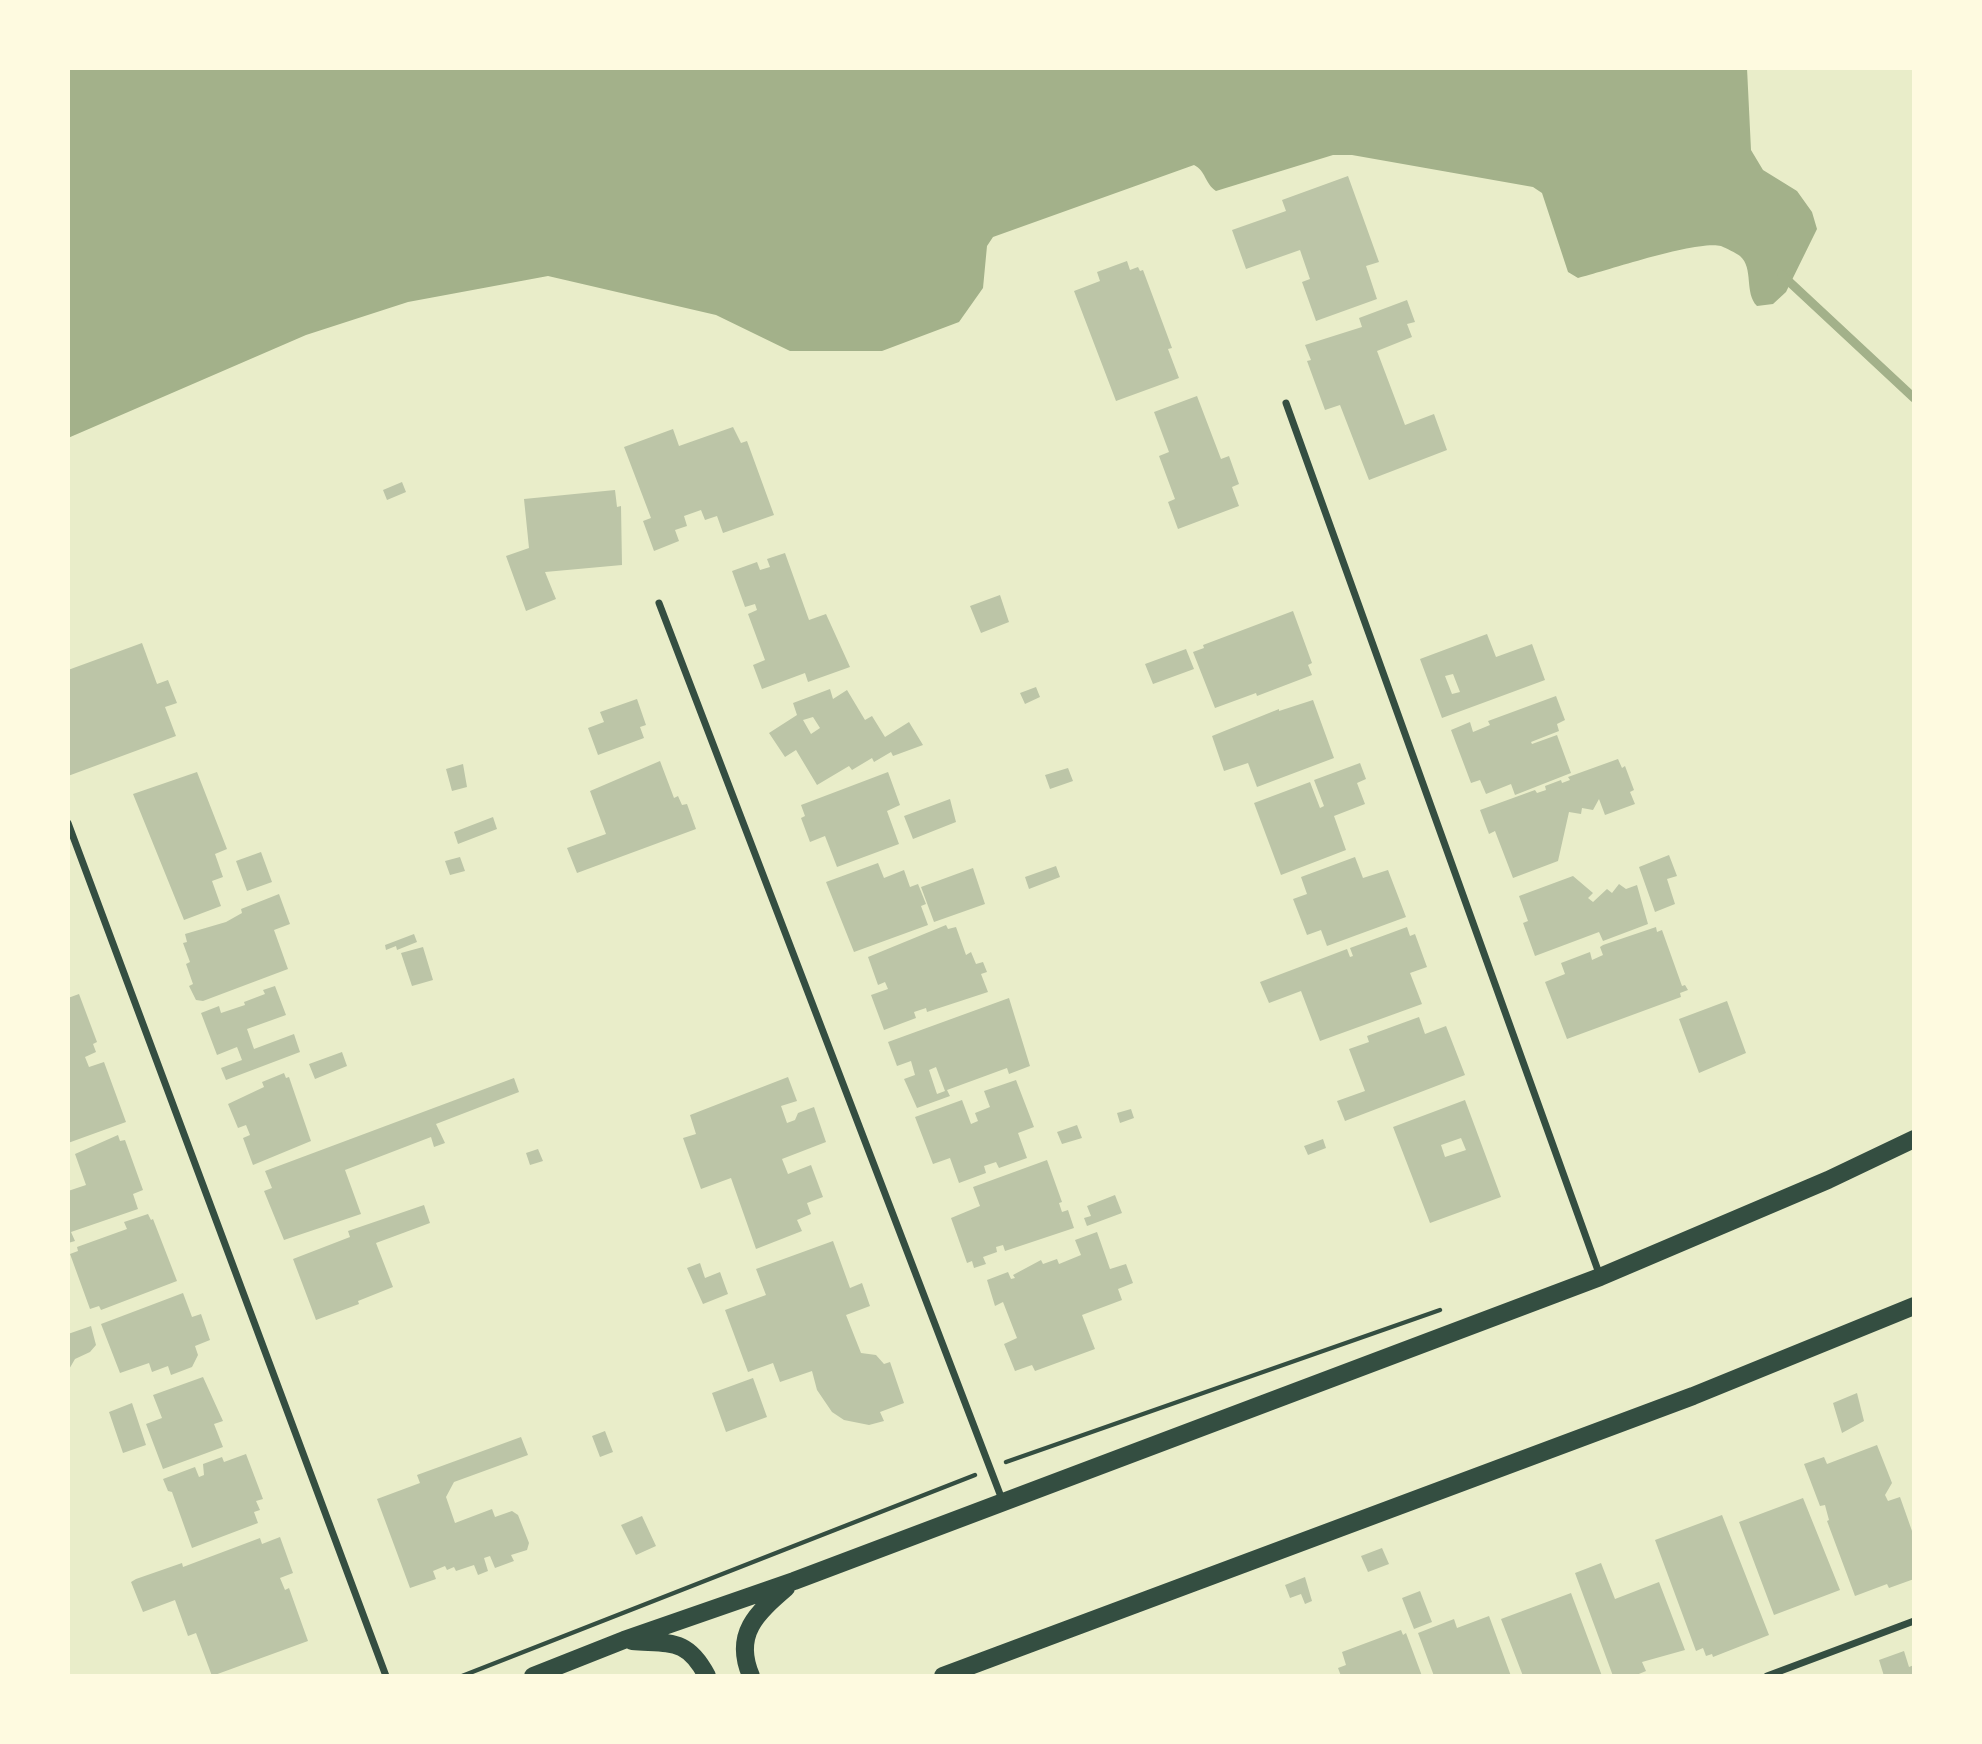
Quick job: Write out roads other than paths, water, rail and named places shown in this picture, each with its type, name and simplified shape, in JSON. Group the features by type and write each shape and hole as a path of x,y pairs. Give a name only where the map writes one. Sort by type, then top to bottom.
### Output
{"main road":[{"path":"533,1676 624,1640 794,1581 1600,1277 1828,1180 1914,1139"},
{"path":"943,1676 1693,1396 1914,1306"},
{"path":"751,1676 747,1666 746,1636 755,1615 794,1581"},
{"path":"624,1640 677,1644 696,1654 707,1676"}],"street":[{"path":"1286,403 1600,1277"},
{"path":"659,603 1003,1502"},
{"path":"68,823 386,1676"},
{"path":"1767,1676 1914,1621"}],"waterway":[{"path":"1782,275 1914,398"}]}
